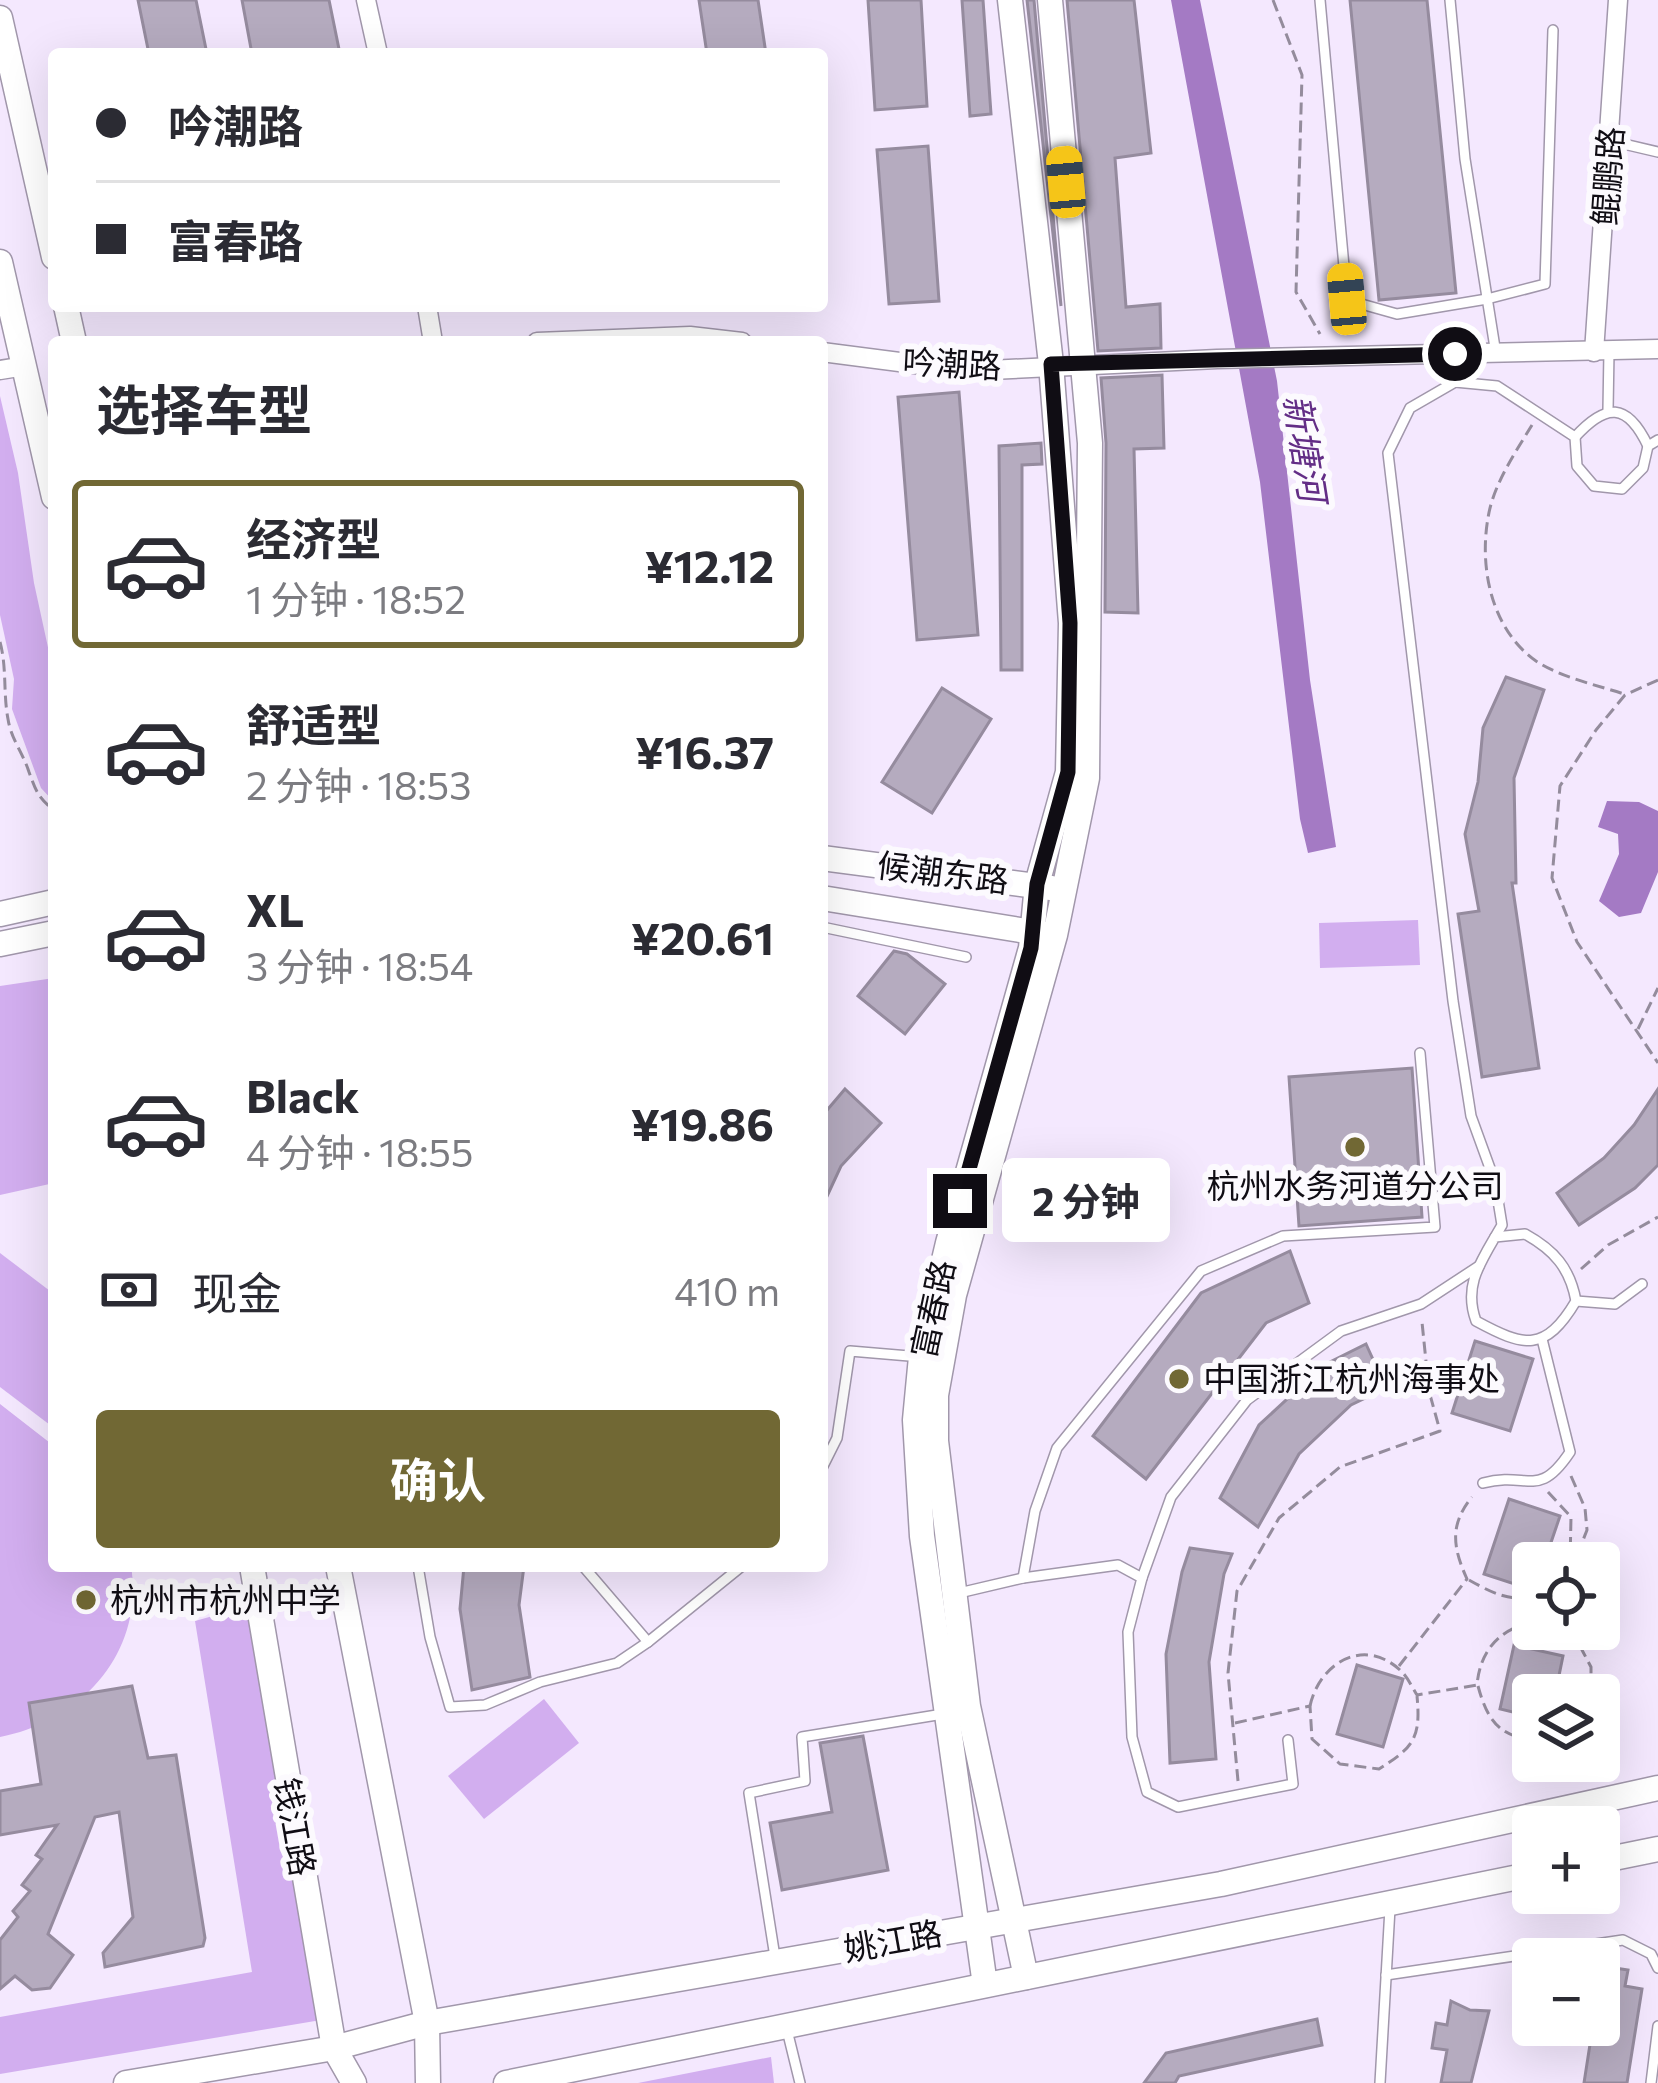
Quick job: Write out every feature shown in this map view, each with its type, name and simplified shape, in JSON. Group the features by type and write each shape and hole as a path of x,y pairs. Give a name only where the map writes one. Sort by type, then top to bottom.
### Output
{"street":[{"path":"366,0 376,48"},
{"name":"富春路","path":"985,1985 947,1714 936,1441 940,1359 1044,934 1037,884 1068,772 1070,623 1051,364 1010,0"},
{"name":"富春路","path":"1026,1976 942,1596 915,1420 921,1357 1044,934 1064,892 1087,778 1090,443 1050,0"},
{"name":"鲲鹏路","path":"1601,351 1618,0"},
{"path":"0,18 48,230"},
{"path":"0,262 12,368 48,479"},
{"name":"吟潮路","path":"828,353 969,370 1216,359 1658,350"},
{"name":"候潮东路","path":"828,858 1037,884 1064,892"},
{"name":"候潮东路","path":"828,899 1044,934"},
{"path":"0,914 48,903"},
{"path":"0,944 48,934"},
{"name":"钱江路","path":"253,1572 334,2048 354,2083"},
{"path":"339,1572 427,2023 428,2083"},
{"name":"姚江路","path":"126,2083 334,2048 427,2023 1222,1884 1658,1788"},
{"path":"1620,1857 1658,1849"},
{"name":"姚江路","path":"506,2083 1512,1878"}],"lane":[{"path":"1320,0 1347,299 1397,314 1545,284 1553,30"},
{"path":"1450,0 1465,159 1496,354"},
{"path":"1611,141 1658,152"},
{"path":"1601,351 1608,410"},
{"path":"1495,1237 1525,1234 1550,1248 1572,1277 1576,1300 1563,1322 1542,1339 1512,1341 1477,1321 1468,1298 1479,1266 1495,1237 1502,1225 1495,1182 1471,1116 1453,1001 1388,453 1410,409 1454,382 1497,386 1575,437"},
{"path":"1608,410 1626,415 1653,442 1643,468 1622,489 1594,486 1577,466 1575,437 1593,417 1608,410"},
{"path":"828,928 966,957"},
{"path":"1023,1578 1035,1511 1057,1448 1201,1271 1283,1236 1436,1227 1420,1053"},
{"path":"1288,1740 1293,1784 1178,1808 1147,1792 1132,1737 1128,1632 1171,1497 1247,1400 1341,1331 1421,1304 1479,1266"},
{"path":"1576,1300 1615,1304 1642,1284"},
{"path":"1483,1483 1508,1477 1535,1483 1551,1477 1570,1452 1542,1339"},
{"path":"828,1455 836,1438 850,1352 921,1357"},
{"path":"942,1596 1023,1578 1118,1565 1142,1578"},
{"path":"419,1572 430,1637 450,1707 485,1705 540,1682 617,1663 735,1572"},
{"path":"588,1572 648,1642"},
{"path":"776,1962 749,1793 805,1780 802,1737 947,1714"},
{"path":"1380,2083 1390,1903"},
{"path":"1386,1975 1623,1940 1651,1954 1658,1968"},
{"path":"786,2025 800,2083"},
{"path":"1651,2083 1658,2026"}],"path":[{"path":"1274,0 1302,75 1296,292 1333,357"},
{"path":"1538,416 1507,467 1488,517 1487,579 1503,629 1537,662 1625,695"},
{"path":"0,642 14,743 37,797 48,805"},
{"path":"1658,680 1625,695 1560,786 1552,878 1577,942 1658,1064"},
{"path":"1637,1031 1658,988"},
{"path":"1572,1277 1608,1245 1658,1216"},
{"path":"1239,1795 1228,1673 1238,1591 1279,1518 1340,1467 1440,1431 1429,1391 1421,1304"},
{"path":"1564,1460 1585,1508 1587,1531 1582,1542"},
{"path":"1483,1483 1457,1515 1454,1550 1467,1579 1492,1593 1512,1596"},
{"path":"1535,1483 1557,1498 1571,1517 1572,1542"},
{"path":"1398,1668 1467,1579"},
{"path":"1512,1627 1479,1660 1478,1684 1485,1712 1502,1732 1512,1735"},
{"path":"1582,1650 1591,1674"},
{"path":"1353,1657 1375,1658 1398,1668 1417,1695 1420,1723 1410,1749 1379,1769 1340,1764 1312,1739 1310,1706 1315,1682 1332,1664 1353,1657"},
{"path":"1417,1695 1478,1684"},
{"path":"1233,1723 1310,1706"}],"shaded area":[{"path":"1171,0 1200,0 1277,381 1310,680 1336,847 1308,853 1260,482"},
{"path":"0,396 48,647 48,796 12,709 14,679 0,615"},
{"path":"1607,801 1639,802 1658,811 1658,872 1641,913 1619,917 1599,901 1619,854 1618,834 1598,827"},
{"path":"1418,920 1420,965 1320,968 1319,923"},
{"path":"48,979 48,1184 0,1195 0,986"},
{"path":"0,1253 48,1289 48,1423 0,1387"},
{"path":"0,1404 48,1441 48,1572 131,1572 133,1597 128,1627 101,1678 57,1716 0,1737"},
{"path":"252,1605 327,2019 0,2074 0,2017 252,1972 195,1621"},
{"path":"544,1699 579,1743 484,1819 448,1776"},
{"path":"771,2057 774,2083 638,2083"}],"building":[{"path":"138,0 196,0 206,48 148,48"},
{"path":"242,0 329,0 339,48 251,48"},
{"path":"699,0 758,0 765,48 706,48"},
{"path":"868,0 921,0 927,106 875,110"},
{"path":"962,0 983,0 991,114 970,116"},
{"path":"1027,0 1034,0 1061,306"},
{"path":"1067,0 1134,0 1151,153 1115,158 1126,307 1160,304 1161,348 1098,351"},
{"path":"1350,0 1427,0 1456,293 1379,300"},
{"path":"928,146 939,301 889,304 877,150"},
{"path":"1162,375 1164,448 1134,449 1138,613 1105,612 1106,443 1101,378"},
{"path":"959,392 978,635 917,640 898,397"},
{"path":"1041,443 1042,464 1022,465 1022,670 1001,670 999,446"},
{"path":"1506,677 1544,690 1514,778 1516,883 1512,883 1539,1068 1482,1077 1458,914 1479,911 1465,834 1478,782 1483,728"},
{"path":"942,688 991,719 932,813 882,782"},
{"path":"894,951 907,954 945,984 905,1034 858,996"},
{"name":"杭州水务河道分公司","path":"1412,1068 1422,1217 1299,1226 1289,1077"},
{"path":"845,1089 881,1123 841,1166 828,1194 828,1109"},
{"path":"1658,1089 1658,1165 1635,1188 1579,1225 1557,1193 1604,1158"},
{"name":"中国浙江杭州海事处","path":"1290,1251 1309,1303 1266,1323 1146,1479 1093,1436 1201,1293"},
{"path":"1475,1341 1533,1359 1510,1431 1452,1413"},
{"path":"1366,1344 1386,1388 1351,1405 1299,1454 1258,1527 1220,1498 1259,1425 1324,1365"},
{"path":"1509,1499 1560,1516 1551,1542 1512,1542 1512,1583 1484,1574"},
{"path":"1190,1548 1232,1554 1224,1574 1209,1662 1216,1759 1170,1763 1166,1654"},
{"path":"463,1572 523,1572 519,1605 530,1677 472,1690 460,1609"},
{"path":"1513,1650 1563,1656 1559,1674 1512,1674 1512,1712 1500,1709"},
{"path":"1357,1665 1403,1679 1383,1747 1337,1734"},
{"path":"132,1686 148,1758 176,1755 203,1946 105,1967 103,1953 133,1917 119,1812 95,1817 48,1934 73,1955 50,1988 32,1990 15,1976 0,1989 0,1940 18,1917 13,1911 30,1891 22,1885 42,1859 36,1855 57,1825 0,1835 0,1791 41,1784 29,1703"},
{"path":"863,1736 888,1870 782,1890 770,1823 832,1812 820,1743"},
{"path":"1620,1969 1628,1970 1625,1986 1642,1989 1627,2083 1584,2083 1590,2046 1620,2046"},
{"path":"1451,2001 1470,2010 1489,2011 1471,2083 1441,2083 1447,2050 1432,2048 1436,2023 1447,2025"},
{"path":"1317,2019 1322,2045 1179,2076 1175,2083 1144,2083 1166,2053"}],"place":[{"name":"杭州水务河道分公司","path":"1355,1147"},
{"name":"中国浙江杭州海事处","path":"1179,1379"},
{"name":"杭州市杭州中学","path":"86,1600"}],"route":[{"path":"960,1201 1031,948 1037,884 1068,772 1070,623 1051,364 1455,354"}],"water label":[{"name":"新塘河","path":"1305,448"}]}
